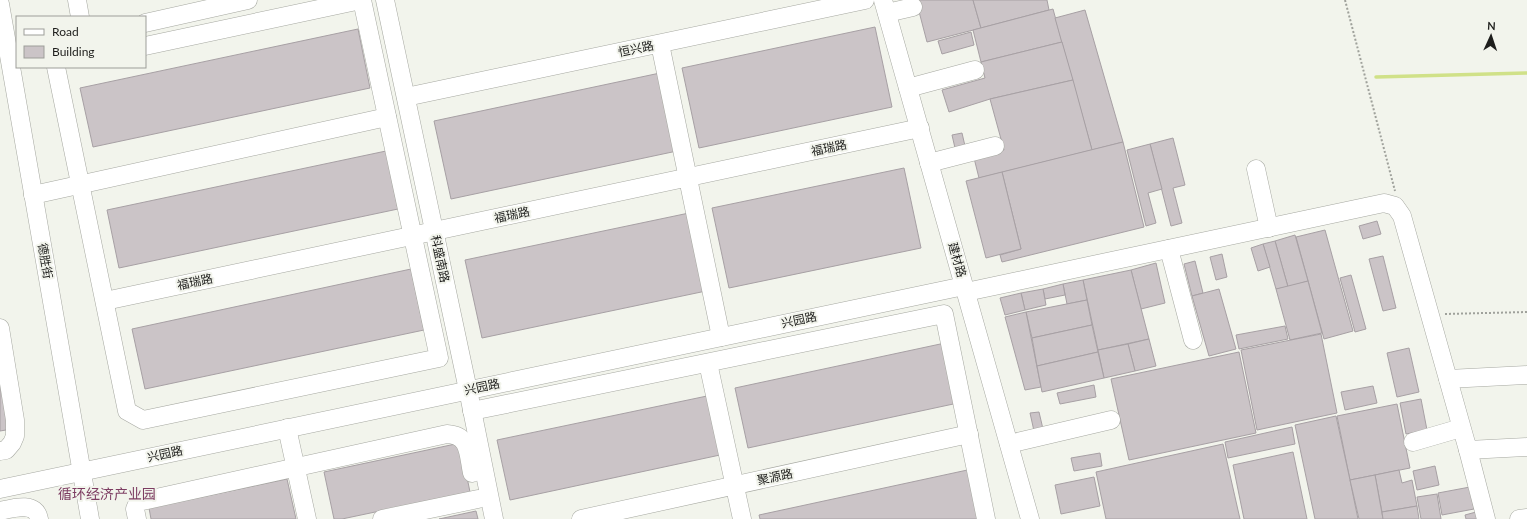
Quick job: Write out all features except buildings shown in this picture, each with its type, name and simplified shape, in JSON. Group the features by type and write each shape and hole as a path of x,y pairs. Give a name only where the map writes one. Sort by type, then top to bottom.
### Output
{"street":[{"path":"77,0 80,16"},
{"path":"146,23 248,0"},
{"path":"56,68 127,411 143,420 439,358 361,0 146,46"},
{"name":"科盛南路","path":"385,0 494,519"},
{"name":"恒兴路","path":"406,97 865,0"},
{"name":"德胜街","path":"0,4 8,98 33,195 90,519"},
{"path":"885,6 913,7"},
{"name":"建材路","path":"885,6 1030,519"},
{"path":"660,44 721,337"},
{"path":"908,88 975,70"},
{"path":"33,195 387,116"},
{"name":"福瑞路","path":"105,301 920,128"},
{"path":"930,163 995,146"},
{"path":"1256,169 1269,228"},
{"name":"兴园路","path":"0,489 721,337 1169,249 1384,203 1395,206 1402,216 1486,519"},
{"path":"1169,249 1193,340"},
{"path":"472,411 944,314 986,519"},
{"path":"0,328 16,420 15,436 12,444 6,450 0,451"},
{"path":"708,363 742,519"},
{"path":"1448,379 1527,375"},
{"path":"1009,444 1111,420"},
{"path":"287,428 307,519"},
{"path":"1413,442 1462,428"},
{"path":"137,519 136,509 138,502 446,434 462,438 466,445 482,519"},
{"name":"聚源路","path":"581,519 969,434"},
{"path":"1468,450 1527,447"},
{"path":"382,519 478,499"},
{"path":"0,511 22,507 32,508 39,514 40,519"},
{"path":"1519,519 1527,518"}],"path":[{"path":"1345,0 1396,192"},
{"path":"1430,315 1527,312"}],"waterway":[{"path":"1376,77 1527,73"}],"district":[{"name":"循环经济产业园","path":"107,494"}]}
